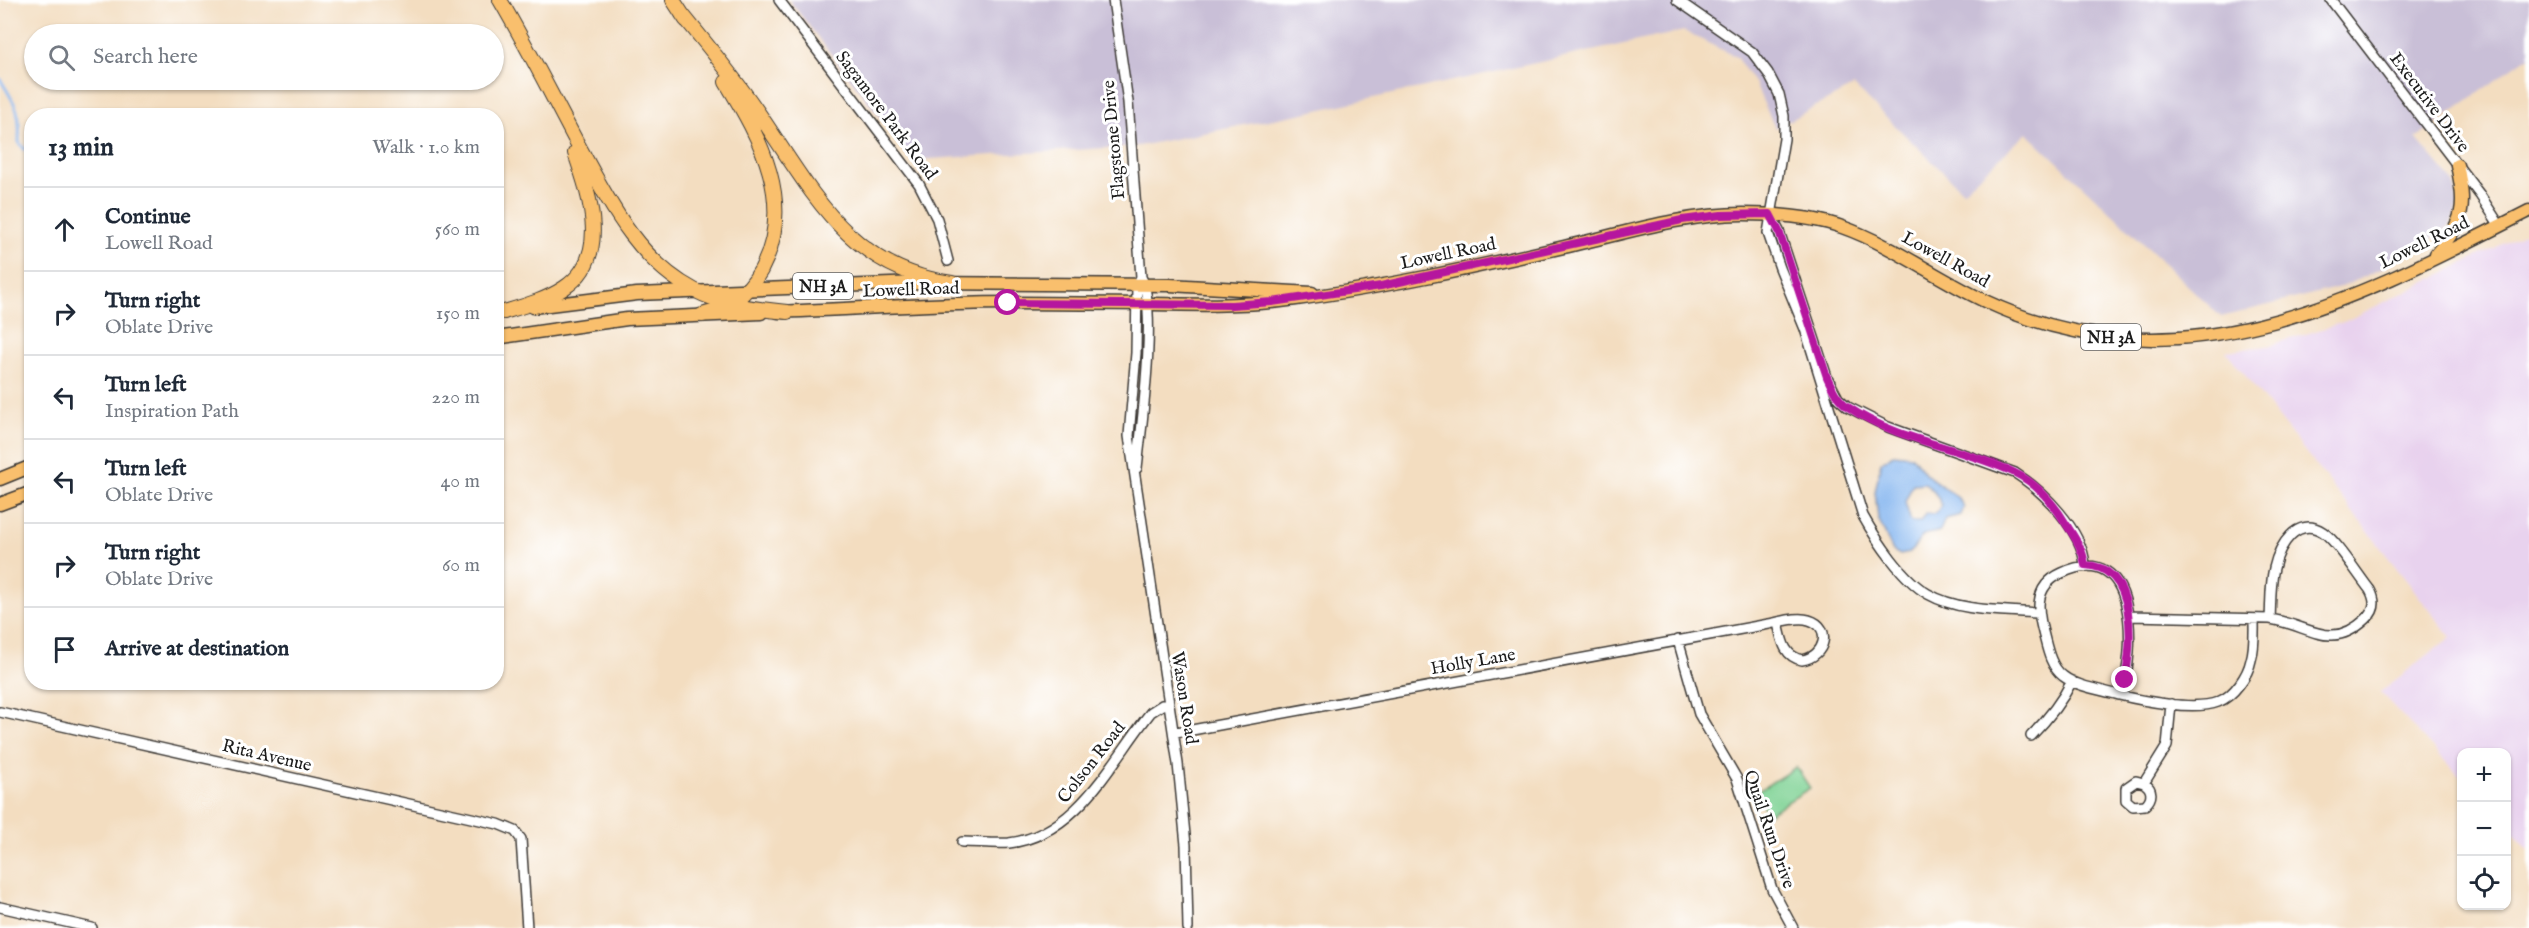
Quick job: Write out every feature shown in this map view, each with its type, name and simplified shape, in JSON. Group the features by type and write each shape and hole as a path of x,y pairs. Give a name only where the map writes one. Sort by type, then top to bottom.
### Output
{"highway":[{"path":"500,0 615,212 629,233 659,265 695,291 732,304 787,312"},
{"path":"673,0 750,121 772,177 776,211 774,237 765,261 749,289 732,304 702,315"},
{"path":"682,14 746,95 824,209 842,231 866,250 890,264 921,277 952,283"},
{"path":"504,312 564,289 579,274 591,251 594,228 587,192 555,101"}],"main road":[{"path":"2432,259 2453,231 2462,211 2463,192 2457,165"},
{"name":"Lowell Road","path":"504,337 615,320 702,315 987,304 1252,304 1381,286 1682,220 1721,215 1770,214 1836,224 1861,234 1976,297 2030,320 2057,328 2117,338 2197,337 2266,325 2337,303 2529,211"},
{"name":"Lowell Road","path":"504,312 605,297 695,291 952,283 1141,282 1265,288 1329,294"},
{"path":"0,479 24,469"},
{"path":"0,504 24,495"}],"street":[{"name":"Sagamore Park Road","path":"779,0 920,184 937,219 948,261"},
{"name":"Flagstone Drive","path":"1113,0 1128,102 1141,282"},
{"path":"1677,0 1752,52 1768,73 1779,94 1784,116 1784,139 1768,232 1805,329 1863,516 1879,544 1905,574 1927,594 1965,607 2037,613"},
{"name":"Executive Drive","path":"2331,0 2457,165 2500,226"},
{"path":"1770,214 1779,231 1827,377 1838,398 1848,407 1888,428 2015,473 2029,482 2046,496 2060,514 2080,545 2085,565"},
{"name":"Wason Road","path":"1141,282 1142,304 1129,426 1130,445 1137,474 1174,732 1186,845 1188,928"},
{"path":"1829,412 1848,407"},
{"path":"2129,616 2270,619 2293,624 2323,636 2344,634 2368,616 2374,606 2374,599 2370,590 2328,536 2316,528 2302,528 2289,536 2276,560 2272,579 2270,619"},
{"path":"2121,695 2127,670 2129,616 2125,596 2116,580 2102,570 2085,565 2052,579 2042,592 2037,613 2049,654 2056,668 2072,681 2121,695 2146,702 2210,704 2229,694 2241,681 2251,661 2254,619"},
{"name":"Holly Lane","path":"1174,732 1678,640 1778,622 1800,619 1813,621 1821,630 1823,636 1820,650 1809,659 1789,655 1785,649 1778,622"},
{"name":"Quail Run Drive","path":"1678,640 1699,714 1737,779 1772,889 1793,928"},
{"path":"2031,736 2051,716 2072,681"},
{"name":"Colson Road","path":"962,842 1009,843 1030,837 1060,823 1083,802 1151,712 1162,705 1170,704"},
{"path":"2144,783 2167,746 2172,704"},
{"name":"Rita Avenue","path":"0,712 498,824 515,831 521,839 527,928"},
{"path":"0,907 92,928"}],"shaded area":[{"path":"789,0 2529,0 2529,56 2416,138 2453,182 2459,205 2450,225 2441,233 2381,269 2344,286 2221,317 2027,133 1963,191 1854,86 1775,128 1755,84 1736,57 1684,31 1139,146 913,160"},
{"path":"2529,231 2529,850 2511,830 2511,748 2457,748 2457,774 2380,692 2451,637 2226,351 2268,346 2344,322"}],"green space":[{"path":"1796,767 1810,788 1768,814 1755,793"}],"water":[{"path":"1894,454 1912,456 1926,474 1958,498 1964,507 1961,515 1945,519 1940,531 1923,535 1910,553 1900,555 1893,551 1878,519 1875,492 1881,462","holes":["1925,483 1942,505 1935,514 1926,513 1920,522 1911,522 1905,502 1913,484"]}],"waterway":[{"path":"0,79 16,109 19,142 24,149"}],"route":[{"path":"1008,303 1232,305 1272,302 1381,286 1682,220 1738,213 1770,214 1779,231 1811,322 1827,377 1838,398 1848,407 1888,428 2015,473 2046,496 2080,545 2085,565 2102,570 2116,580 2125,596 2129,616 2125,680"}]}
